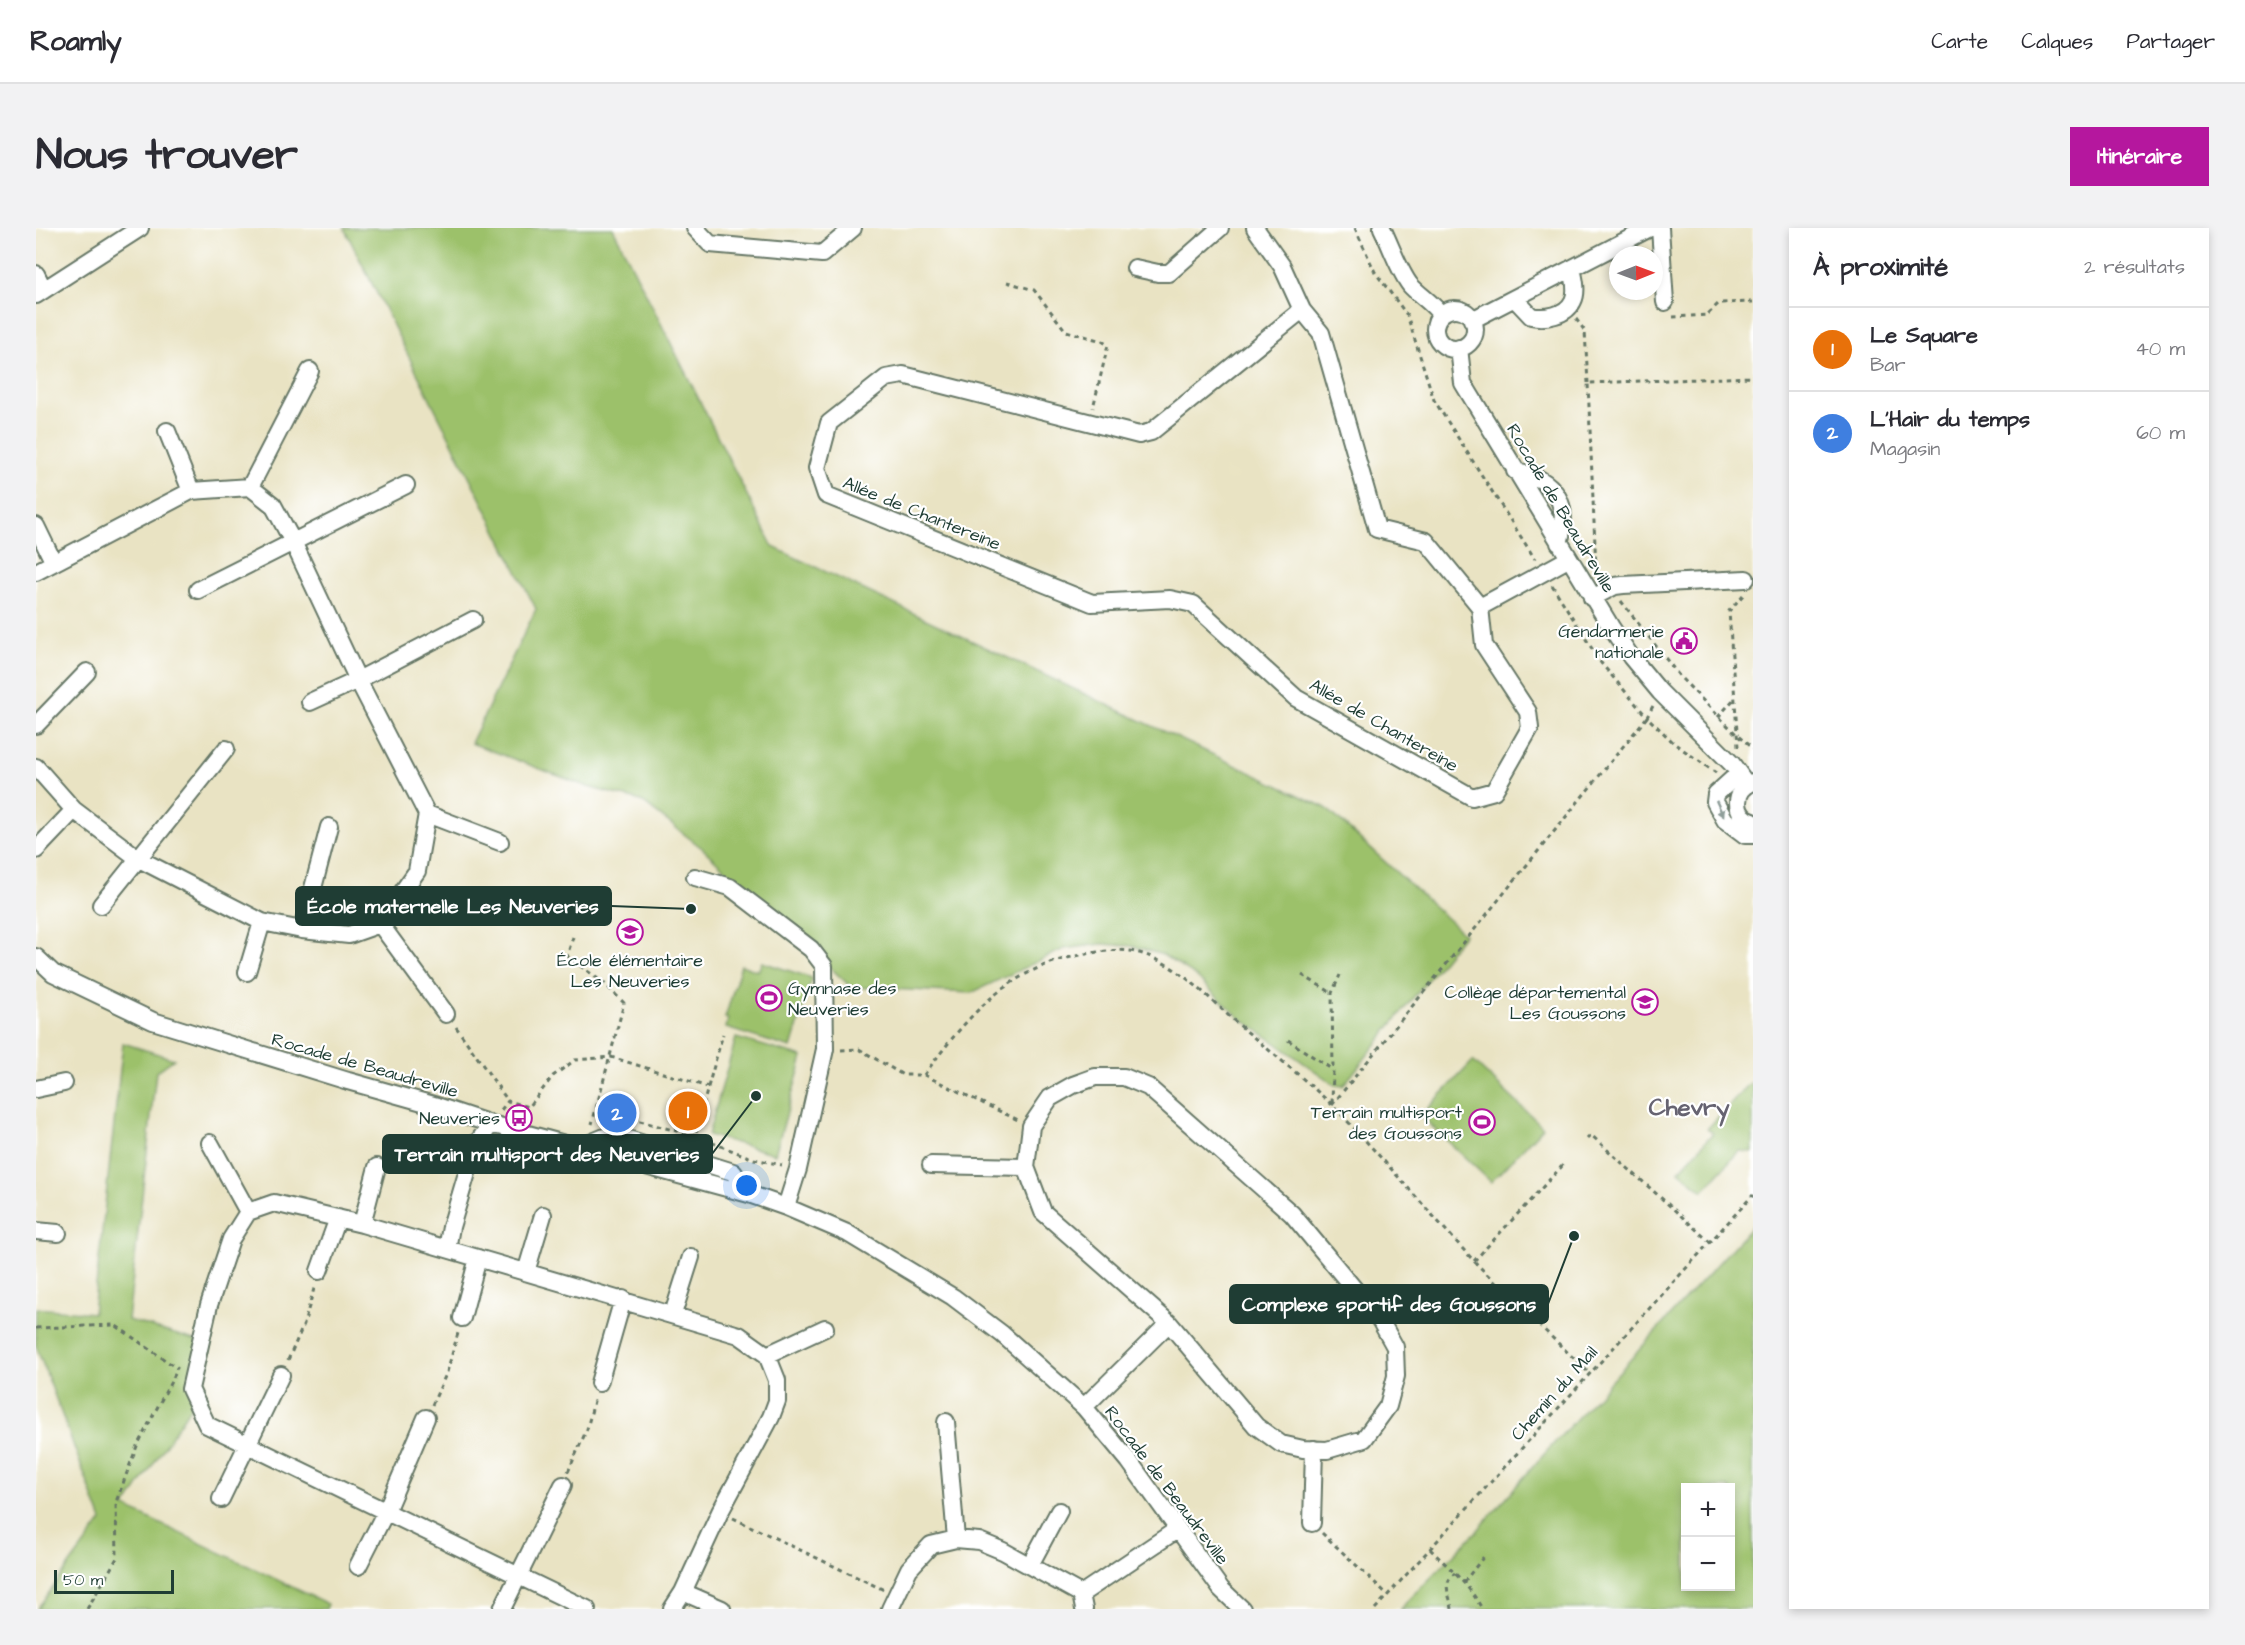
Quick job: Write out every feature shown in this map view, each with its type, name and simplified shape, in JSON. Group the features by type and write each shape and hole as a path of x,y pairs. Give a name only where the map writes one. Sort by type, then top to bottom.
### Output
{"street":[{"path":"36,274 40,292 140,228"},
{"path":"695,228 710,244 822,254 853,228"},
{"path":"1135,268 1169,273 1220,228"},
{"path":"1255,228 1282,266 1302,310 1320,333 1377,529 1426,541 1480,607 1568,559"},
{"path":"1382,228 1409,283 1442,315"},
{"path":"1472,320 1650,228"},
{"path":"1660,228 1665,302"},
{"path":"1515,299 1531,316 1539,318 1560,313 1574,301 1572,268"},
{"name":"Allée de Chantereine","path":"1302,310 1151,432 1139,435 903,375 886,378 829,423 817,468 826,495 1092,603 1170,598 1193,604 1296,698 1472,797 1494,791 1530,728 1528,712 1485,645 1480,607"},
{"path":"1458,310 1469,315 1472,320 1473,337 1467,345 1460,348 1449,348 1438,340 1436,327 1442,315 1447,311 1458,310"},
{"name":"Rocade de Beaudreville","path":"1460,348 1463,383 1568,559 1599,595 1631,657 1674,709 1742,776"},
{"path":"250,487 310,371"},
{"path":"167,431 191,491"},
{"path":"1515,471 1532,474 1544,480 1554,490 1563,517 1559,543"},
{"path":"198,590 406,485"},
{"path":"36,572 53,561 191,491 250,487 273,505 358,680 428,814 417,871 380,924 349,934 302,930 262,922 139,859 74,810 36,767"},
{"path":"36,526 53,561"},
{"path":"1599,595 1623,585 1747,585"},
{"path":"310,702 358,680 472,620"},
{"path":"36,725 87,672"},
{"path":"101,905 226,749"},
{"path":"1742,776 1738,806 1743,817 1753,822"},
{"path":"1742,776 1716,794 1715,802 1725,820 1745,835 1753,835"},
{"path":"36,850 74,810"},
{"path":"428,814 500,842"},
{"path":"302,930 329,827"},
{"path":"695,877 730,887 811,949 824,966 825,1049 798,1168 786,1207"},
{"path":"246,972 262,922"},
{"path":"380,924 447,1014"},
{"name":"Rocade de Beaudreville","path":"36,957 53,973 153,1021 491,1124 581,1144 749,1194 847,1233 953,1297 1002,1334 1084,1407 1129,1461 1221,1589 1242,1609"},
{"path":"1095,1077 1124,1077 1148,1087 1292,1214 1380,1320 1395,1347 1396,1376 1388,1406 1364,1438 1327,1450 1281,1444 1256,1425 1169,1323 1043,1212 1026,1167 1031,1126 1050,1098 1072,1085 1095,1077"},
{"path":"36,1089 64,1083"},
{"path":"447,1249 451,1227 475,1146 491,1124"},
{"path":"210,1143 248,1212"},
{"path":"932,1165 1026,1167"},
{"path":"362,1224 377,1167"},
{"path":"587,1609 207,1425 189,1389 186,1370 231,1239 248,1212 274,1203 362,1224 740,1335 766,1355 777,1380 777,1401 771,1417 720,1512 683,1592 672,1609"},
{"path":"526,1272 543,1215"},
{"path":"320,1270 338,1218"},
{"path":"36,1231 58,1233"},
{"path":"674,1314 691,1257"},
{"path":"462,1318 477,1258"},
{"path":"599,1383 623,1299"},
{"path":"1084,1407 1169,1323"},
{"path":"766,1355 825,1328"},
{"path":"221,1499 281,1375"},
{"path":"358,1566 386,1511 426,1418"},
{"path":"946,1422 956,1539"},
{"path":"1312,1523 1314,1449"},
{"path":"502,1609 563,1485"},
{"path":"1030,1565 1059,1511"},
{"path":"893,1602 909,1569 931,1545 956,1539 979,1541 1030,1565 1082,1602 1178,1529"},
{"name":"Rocade de Beaudreville","path":"1221,1589 1226,1609"},
{"path":"683,1592 722,1609"}],"path":[{"path":"1355,228 1375,272 1407,315 1434,400 1601,663 1647,717 1675,744 1718,775 1742,776 1730,611 1747,585"},
{"path":"1007,282 1034,290 1066,331 1102,341 1108,345 1089,421"},
{"path":"1665,302 1665,317 1707,315 1719,303 1753,302"},
{"path":"1569,307 1585,331 1596,577 1599,595 1624,603 1680,677 1753,749"},
{"path":"1588,383 1753,377"},
{"path":"1718,717 1735,698"},
{"path":"1332,1105 1647,717 1653,708 1653,699"},
{"path":"573,937 567,956 605,984 624,1003 596,1109 581,1144"},
{"path":"924,1075 976,1011 993,994 1014,979 1062,958 1128,951 1154,957 1189,981 1332,1105 1474,1261 1590,1374"},
{"path":"1302,975 1332,993"},
{"path":"1332,1105 1332,993 1340,975"},
{"path":"447,1014 508,1101 529,1107 553,1076 575,1060 611,1057 708,1087"},
{"path":"695,1136 723,1034"},
{"path":"1288,1040 1333,1070"},
{"path":"825,1049 859,1049 903,1075 924,1075 1031,1126"},
{"path":"491,1124 508,1101"},
{"path":"596,1109 695,1136 754,1159 798,1168"},
{"path":"1587,1139 1591,1134 1710,1242"},
{"path":"1474,1261 1564,1164"},
{"name":"Chemin du Mail","path":"1375,1609 1753,1195"},
{"path":"281,1375 304,1324 320,1270"},
{"path":"426,1418 447,1372 462,1318"},
{"path":"36,1328 115,1325 186,1370 137,1446 116,1502 117,1558 87,1609"},
{"path":"563,1485 587,1429 599,1383"},
{"path":"720,1512 893,1602"},
{"path":"1312,1523 1388,1595"},
{"path":"1430,1549 1464,1582 1482,1609"},
{"path":"1464,1582 1485,1554"},
{"path":"1452,1609 1447,1587 1448,1579 1455,1573"}],"green space":[{"path":"344,228 613,228 773,547 1326,808 1464,934 1343,1086 1335,1085 1240,1018 1194,975 1163,955 1132,946 1102,944 1064,949 971,993 851,987 702,848 641,801 588,787 471,743 536,609"},
{"name":"Gymnase des Neuveries","path":"762,962 812,978 791,1048 726,1028 728,1019 725,1018 741,965 758,971"},
{"path":"736,1038 803,1057 775,1154 708,1135"},
{"path":"123,1043 174,1059 156,1072 128,1320 201,1342 195,1400 125,1507 328,1604 326,1609 37,1609 102,1521 36,1346 36,1308 93,1313"},
{"name":"Terrain multisport des Goussons","path":"1473,1061 1543,1127 1491,1182 1421,1116"},
{"path":"1750,1083 1753,1086 1753,1152 1739,1151 1703,1191 1679,1171 1713,1133 1707,1129"},
{"path":"1753,1225 1753,1609 1400,1609 1478,1530"}],"place":[{"name":"Gendarmerie nationale","path":"1684,641"},
{"name":"École maternelle Les Neuveries","path":"691,909"},
{"name":"École élémentaire Les Neuveries","path":"630,932"},
{"name":"Gymnase des Neuveries","path":"769,998"},
{"name":"Collège départemental Les Goussons","path":"1645,1002"},
{"name":"Terrain multisport des Neuveries","path":"756,1096"},
{"name":"Le Square","path":"688,1111"},
{"name":"L'Hair du temps","path":"617,1113"},
{"name":"Neuveries","path":"519,1118"},
{"name":"Terrain multisport des Goussons","path":"1482,1122"},
{"name":"Complexe sportif des Goussons","path":"1574,1236"}],"district":[{"name":"Chevry","path":"1689,1107"}]}
